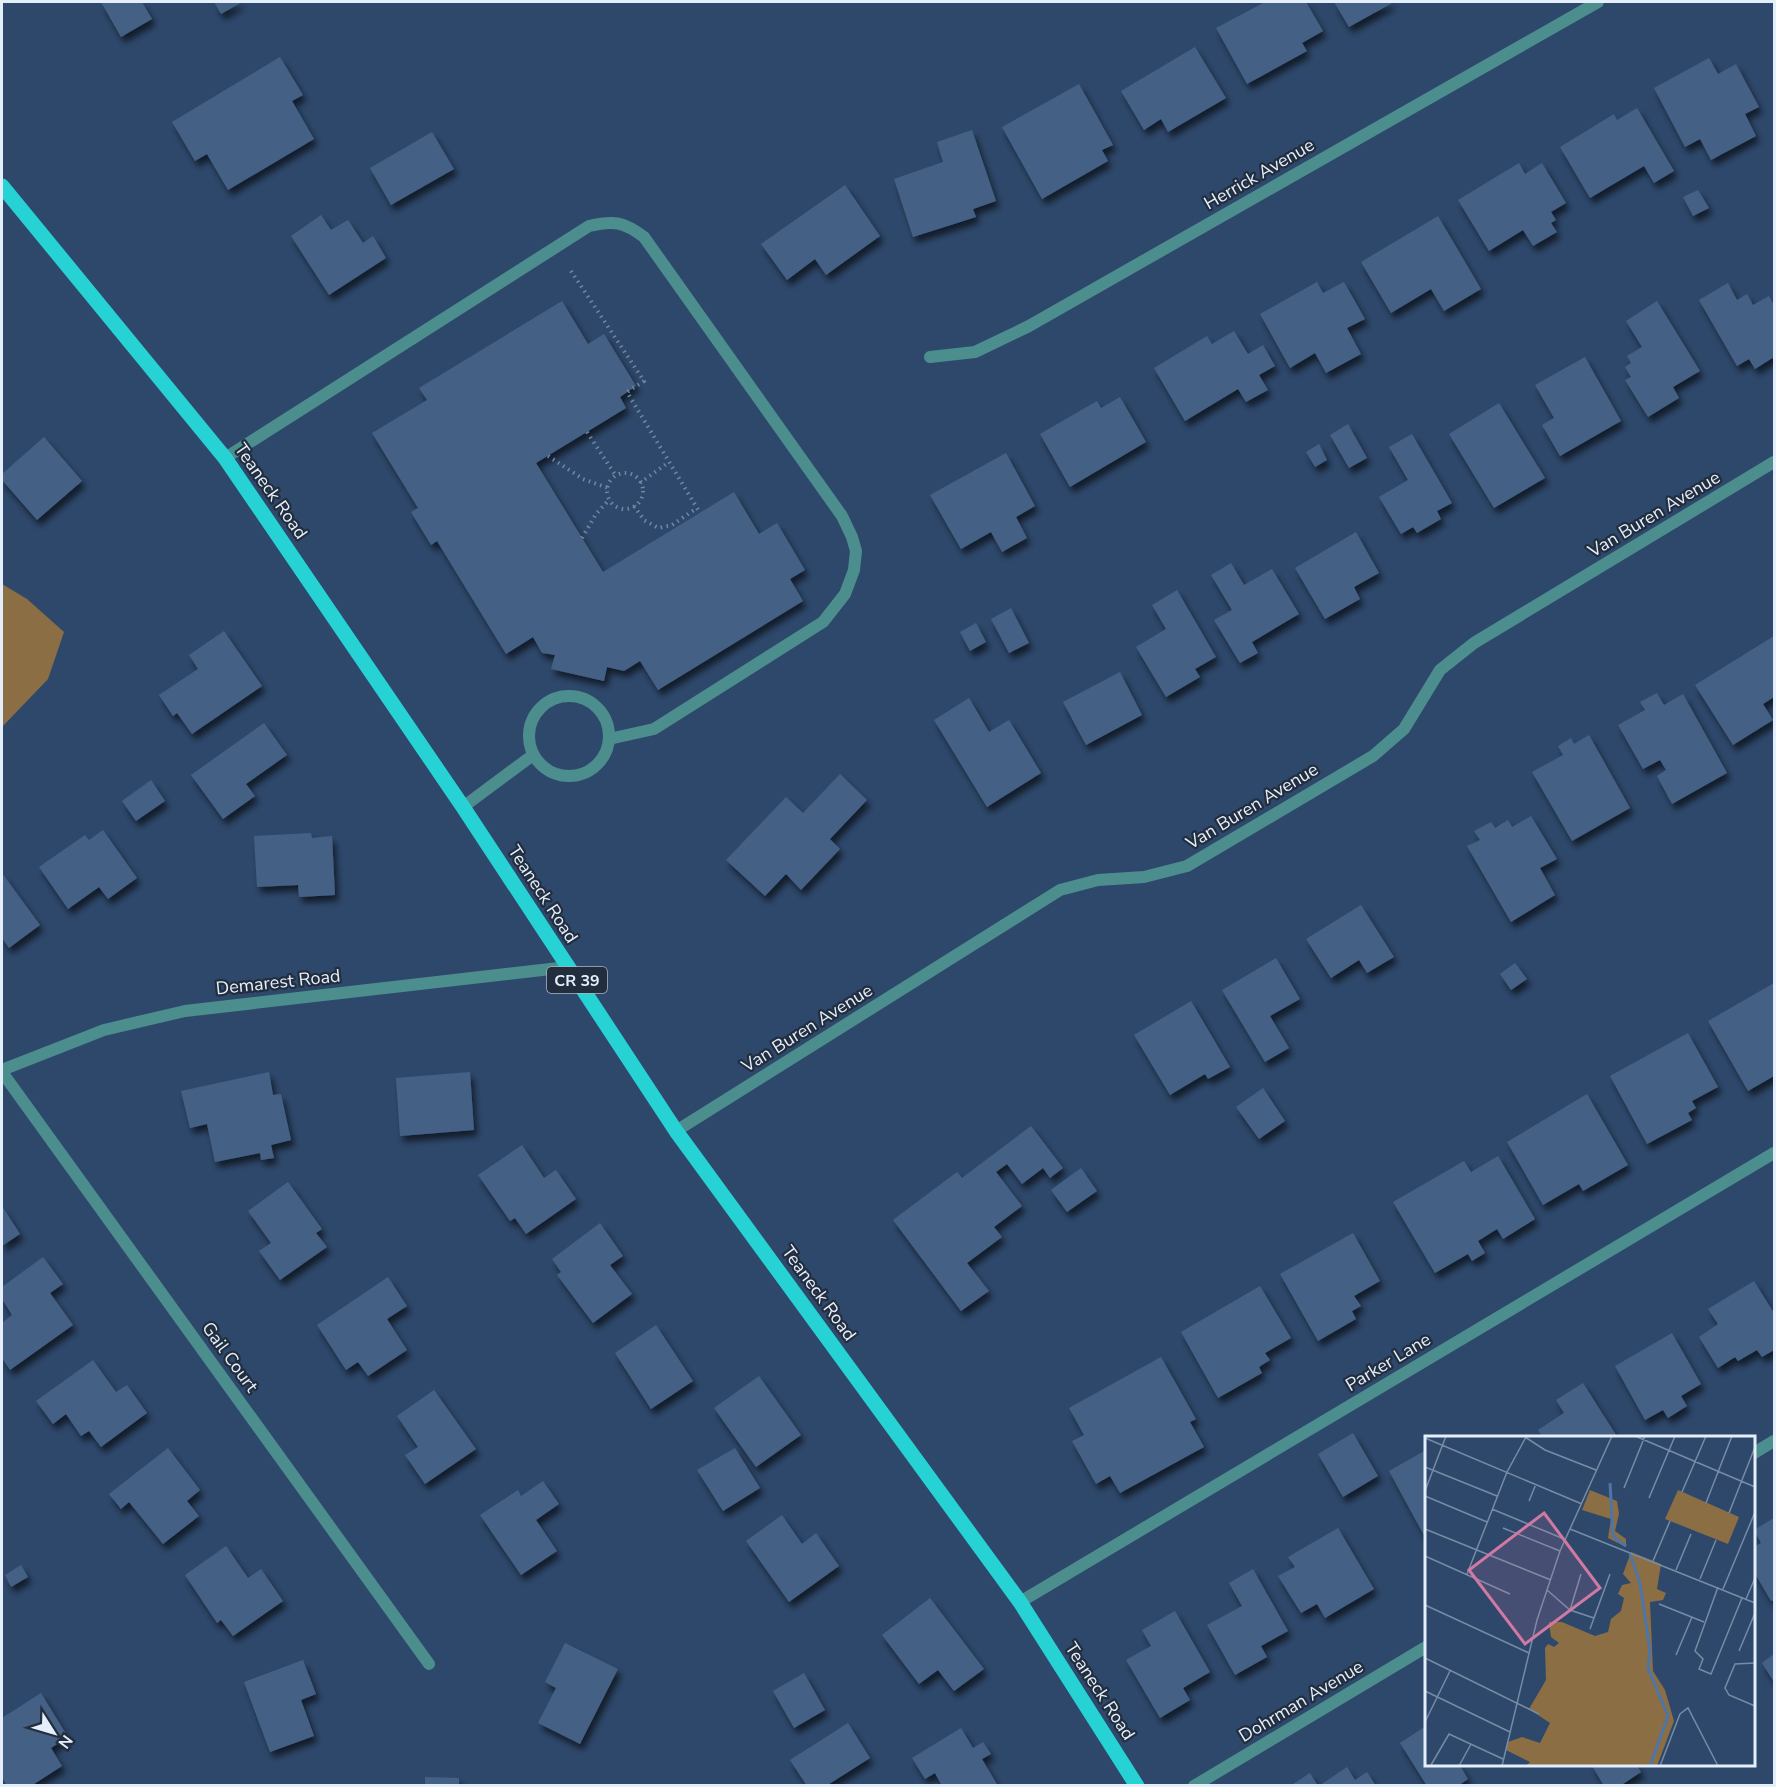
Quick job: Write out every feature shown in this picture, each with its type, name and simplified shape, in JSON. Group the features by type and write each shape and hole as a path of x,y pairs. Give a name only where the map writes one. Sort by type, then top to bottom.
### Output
{"main road":[{"name":"Teaneck Road","path":"2,186 225,458 463,807 676,1131 1020,1602 1137,1785"}],"street":[{"name":"Herrick Avenue","path":"930,357 975,352 1029,326 1598,2"},
{"path":"225,458 589,226 615,222 624,224 644,237 842,516 856,552 854,570 845,594 823,622 654,729 609,739"},
{"name":"Van Buren Avenue","path":"676,1131 1060,890 1098,880 1144,877 1187,866 1373,756 1404,729 1440,670 1474,643 1774,462"},
{"path":"568,695 594,704 603,714 608,725 609,739 606,752 599,762 589,771 577,776 564,776 541,765 533,755 528,742 529,728 534,715 543,705 555,698 568,695"},
{"path":"463,807 533,755"},
{"name":"Demarest Road","path":"2,1071 104,1030 185,1011 568,967"},
{"name":"Gail Court","path":"2,1071 429,1664"},
{"name":"Parker Lane","path":"1020,1602 1774,1154"},
{"path":"1755,1452 1774,1441"},
{"name":"Dohrman Avenue","path":"1194,1785 1425,1648"}],"path":[{"path":"555,248 644,381 627,392 700,513"},
{"path":"587,432 616,476"},
{"path":"548,456 583,479 608,488"},
{"path":"640,483 669,462"},
{"path":"622,472 636,476 640,483 644,491 639,503 628,510 613,506 606,495 610,480 622,472"},
{"path":"582,538 596,514 609,500"},
{"path":"634,506 644,520 658,528 672,525 696,508"}],"shaded area":[{"path":"2,584 27,599 64,632 48,679 2,727"}],"building":[{"path":"101,2 142,2 152,19 121,37"},
{"path":"214,2 242,2 221,14"},
{"path":"1265,2 1306,2 1323,31 1302,43 1307,51 1247,84 1216,28"},
{"path":"1334,2 1394,2 1349,27"},
{"path":"1195,47 1226,98 1168,132 1161,119 1144,130 1121,91"},
{"path":"280,57 303,95 292,101 314,139 228,190 207,154 195,161 172,122"},
{"path":"1709,58 1718,74 1736,64 1759,107 1745,114 1756,136 1711,160 1700,139 1685,147 1654,88"},
{"path":"1079,84 1113,145 1102,150 1108,161 1042,199 1002,127"},
{"path":"1637,108 1674,171 1654,183 1644,166 1590,198 1560,147 1614,114 1617,120"},
{"path":"972,130 996,201 973,209 976,217 913,237 894,179 943,162 937,142"},
{"path":"432,132 454,169 391,205 370,168"},
{"path":"1519,163 1525,174 1542,163 1566,203 1551,212 1556,220 1551,223 1557,232 1533,246 1523,230 1489,251 1458,200"},
{"path":"845,185 880,236 826,275 815,259 787,280 761,244"},
{"path":"1698,190 1709,208 1693,216 1683,197"},
{"path":"321,215 331,230 348,220 363,243 373,236 386,258 329,295 291,236"},
{"path":"1438,216 1481,289 1444,311 1431,289 1391,313 1361,262"},
{"path":"1317,282 1323,293 1344,282 1365,319 1347,328 1361,354 1326,373 1315,353 1290,368 1260,314"},
{"path":"1728,283 1737,300 1747,294 1753,305 1769,296 1774,305 1774,357 1755,369 1749,359 1737,366 1699,300"},
{"path":"562,301 588,344 604,334 636,386 620,397 626,408 536,463 603,572 734,492 759,534 777,523 805,570 790,579 803,601 658,690 640,661 624,671 607,667 604,681 551,669 555,655 542,653 533,637 506,654 437,541 431,545 411,512 418,508 372,433 427,400 419,388"},
{"path":"1657,301 1700,371 1673,387 1679,398 1648,417 1625,380 1631,377 1625,367 1631,363 1627,356 1642,347 1626,321"},
{"path":"1234,331 1248,354 1263,345 1275,366 1259,375 1268,390 1246,402 1238,389 1185,421 1154,368 1207,336 1212,344"},
{"path":"1585,357 1621,421 1560,456 1542,425 1554,418 1535,385"},
{"path":"1120,397 1146,442 1070,487 1040,434 1097,401 1101,408"},
{"path":"1499,403 1545,478 1494,508 1449,434"},
{"path":"1348,424 1367,458 1349,468 1330,435"},
{"path":"1412,434 1452,503 1437,511 1441,519 1417,533 1413,527 1401,534 1379,497 1408,480 1389,447"},
{"path":"44,437 82,481 37,520 2,480 2,474"},
{"path":"1319,444 1327,460 1315,467 1306,452"},
{"path":"1006,453 1035,506 1016,517 1027,538 1002,552 991,532 961,549 930,495"},
{"path":"1356,532 1379,573 1354,587 1360,599 1325,619 1295,568"},
{"path":"1231,563 1244,585 1272,569 1299,614 1252,642 1258,653 1240,663 1214,620 1232,610 1211,575"},
{"path":"1177,590 1216,657 1195,669 1200,677 1166,697 1136,647 1166,629 1152,605"},
{"path":"1011,608 1029,643 1009,653 991,619"},
{"path":"976,623 986,642 970,651 960,632"},
{"path":"224,631 262,686 192,734 177,713 173,716 159,695 198,669 189,655"},
{"path":"1774,636 1774,697 1763,704 1773,720 1733,745 1695,685"},
{"path":"1120,672 1142,715 1086,745 1063,702"},
{"path":"1657,693 1664,705 1683,694 1727,773 1672,804 1657,776 1666,770 1660,760 1643,769 1618,725 1645,710 1640,702"},
{"path":"969,698 989,732 1009,720 1041,773 987,807 934,720"},
{"path":"264,723 287,755 246,784 255,796 223,819 191,775"},
{"path":"1589,735 1630,808 1572,841 1532,772 1563,755 1558,746 1571,738 1574,744"},
{"path":"840,774 867,800 830,839 840,849 801,890 786,874 765,896 726,860 786,797 803,813"},
{"path":"151,780 165,801 136,821 122,801"},
{"path":"1531,816 1557,859 1540,868 1555,895 1511,922 1467,846 1480,840 1474,831 1491,822 1495,828 1508,820 1512,827"},
{"path":"103,830 137,878 108,899 99,887 68,909 39,867 85,835 89,840"},
{"path":"311,833 312,838 332,836 335,895 299,897 298,885 257,887 254,836"},
{"path":"2,873 40,925 9,948 2,938"},
{"path":"1361,905 1394,957 1367,973 1359,960 1331,978 1306,939"},
{"path":"1276,958 1300,999 1270,1016 1289,1048 1265,1062 1222,990"},
{"path":"1515,963 1527,979 1511,990 1500,974"},
{"path":"1774,983 1774,1076 1748,1091 1708,1021"},
{"path":"1191,1001 1230,1067 1208,1079 1205,1074 1170,1095 1134,1035"},
{"path":"1688,1033 1718,1087 1692,1101 1696,1108 1688,1113 1692,1120 1647,1144 1610,1076"},
{"path":"269,1072 273,1095 281,1094 291,1140 271,1145 274,1158 261,1160 260,1153 215,1162 207,1124 190,1128 181,1091"},
{"path":"470,1072 474,1130 400,1136 396,1078"},
{"path":"1263,1088 1285,1121 1259,1139 1236,1107"},
{"path":"1587,1094 1628,1165 1583,1191 1579,1184 1543,1205 1507,1142"},
{"path":"1031,1126 1063,1168 1050,1178 1043,1168 1022,1184 1007,1164 996,1172 1022,1206 994,1227 1002,1237 967,1263 989,1291 961,1311 893,1220 957,1172 962,1178"},
{"path":"522,1145 544,1178 556,1170 576,1199 526,1234 515,1218 510,1221 478,1175"},
{"path":"1498,1156 1535,1219 1503,1239 1497,1229 1478,1241 1485,1253 1472,1261 1468,1254 1435,1273 1393,1202 1464,1161 1471,1172"},
{"path":"1081,1168 1097,1191 1067,1212 1051,1190"},
{"path":"288,1182 322,1229 316,1233 327,1247 280,1280 259,1251 271,1243 248,1211"},
{"path":"2,1206 20,1234 2,1246"},
{"path":"600,1223 623,1256 610,1265 632,1294 593,1323 557,1275 561,1272 552,1259"},
{"path":"1353,1233 1380,1281 1354,1296 1361,1306 1352,1311 1356,1319 1318,1341 1280,1274"},
{"path":"43,1257 63,1284 50,1293 73,1325 10,1370 2,1358 2,1323 12,1315 2,1299 2,1287"},
{"path":"388,1277 407,1306 387,1319 407,1350 368,1376 358,1362 346,1370 317,1325"},
{"path":"1754,1281 1774,1313 1774,1350 1762,1357 1757,1350 1738,1361 1735,1357 1718,1368 1699,1337 1718,1324 1708,1309"},
{"path":"1260,1286 1291,1338 1265,1353 1270,1360 1259,1367 1262,1373 1218,1398 1181,1332"},
{"path":"656,1325 693,1381 651,1409 615,1353"},
{"path":"1672,1333 1701,1384 1681,1396 1687,1406 1668,1418 1663,1410 1645,1420 1615,1366"},
{"path":"1161,1357 1196,1419 1190,1422 1204,1447 1120,1493 1110,1476 1096,1484 1072,1441 1084,1435 1069,1408"},
{"path":"93,1360 116,1392 127,1385 147,1413 101,1447 89,1431 81,1436 66,1414 53,1424 36,1401"},
{"path":"759,1376 801,1435 756,1467 714,1408"},
{"path":"1583,1383 1617,1436 1542,1436 1538,1430 1564,1413 1556,1400"},
{"path":"434,1390 476,1449 425,1484 405,1455 418,1447 397,1416"},
{"path":"1353,1433 1378,1476 1343,1497 1318,1454"},
{"path":"168,1448 200,1490 187,1501 199,1516 163,1544 129,1502 121,1509 109,1494"},
{"path":"735,1448 760,1488 723,1511 697,1470"},
{"path":"1425,1451 1425,1537 1389,1471"},
{"path":"543,1481 559,1504 536,1520 557,1551 521,1575 480,1515 518,1490 521,1496"},
{"path":"782,1515 802,1544 816,1533 839,1566 789,1602 746,1541"},
{"path":"1774,1518 1774,1600 1771,1601 1755,1574 1755,1546 1761,1543 1755,1529"},
{"path":"1338,1528 1374,1589 1325,1618 1317,1604 1301,1613 1278,1576 1295,1567 1288,1557"},
{"path":"226,1546 248,1578 261,1569 283,1601 233,1636 221,1620 217,1623 185,1575"},
{"path":"21,1565 28,1577 11,1587 5,1575"},
{"path":"1253,1569 1288,1631 1261,1646 1267,1657 1235,1675 1207,1625 1242,1606 1229,1583"},
{"path":"930,1598 984,1669 954,1691 938,1670 919,1684 882,1635"},
{"path":"1175,1611 1210,1672 1183,1688 1190,1700 1160,1718 1126,1660 1151,1646 1142,1630"},
{"path":"565,1643 618,1669 580,1744 538,1723 556,1688 545,1682"},
{"path":"1774,1654 1774,1682 1762,1663"},
{"path":"303,1660 316,1694 301,1700 314,1736 270,1752 244,1682"},
{"path":"804,1673 825,1710 794,1728 773,1691"},
{"path":"41,1693 68,1737 51,1748 62,1766 31,1786 7,1786 2,1777 2,1718"},
{"path":"848,1723 870,1758 826,1786 807,1786 790,1760"},
{"path":"1425,1727 1425,1766 1460,1766 1468,1779 1458,1786 1427,1786 1400,1743"},
{"path":"961,1728 973,1748 983,1742 991,1754 982,1759 998,1786 942,1786 935,1773 925,1779 912,1758"},
{"path":"1592,1766 1637,1766 1641,1772 1620,1786 1604,1786"},
{"path":"1347,1767 1355,1780 1367,1772 1376,1786 1319,1786"},
{"path":"1310,1773 1318,1786 1290,1786"},
{"path":"425,1777 459,1778 459,1786 425,1786"}]}
